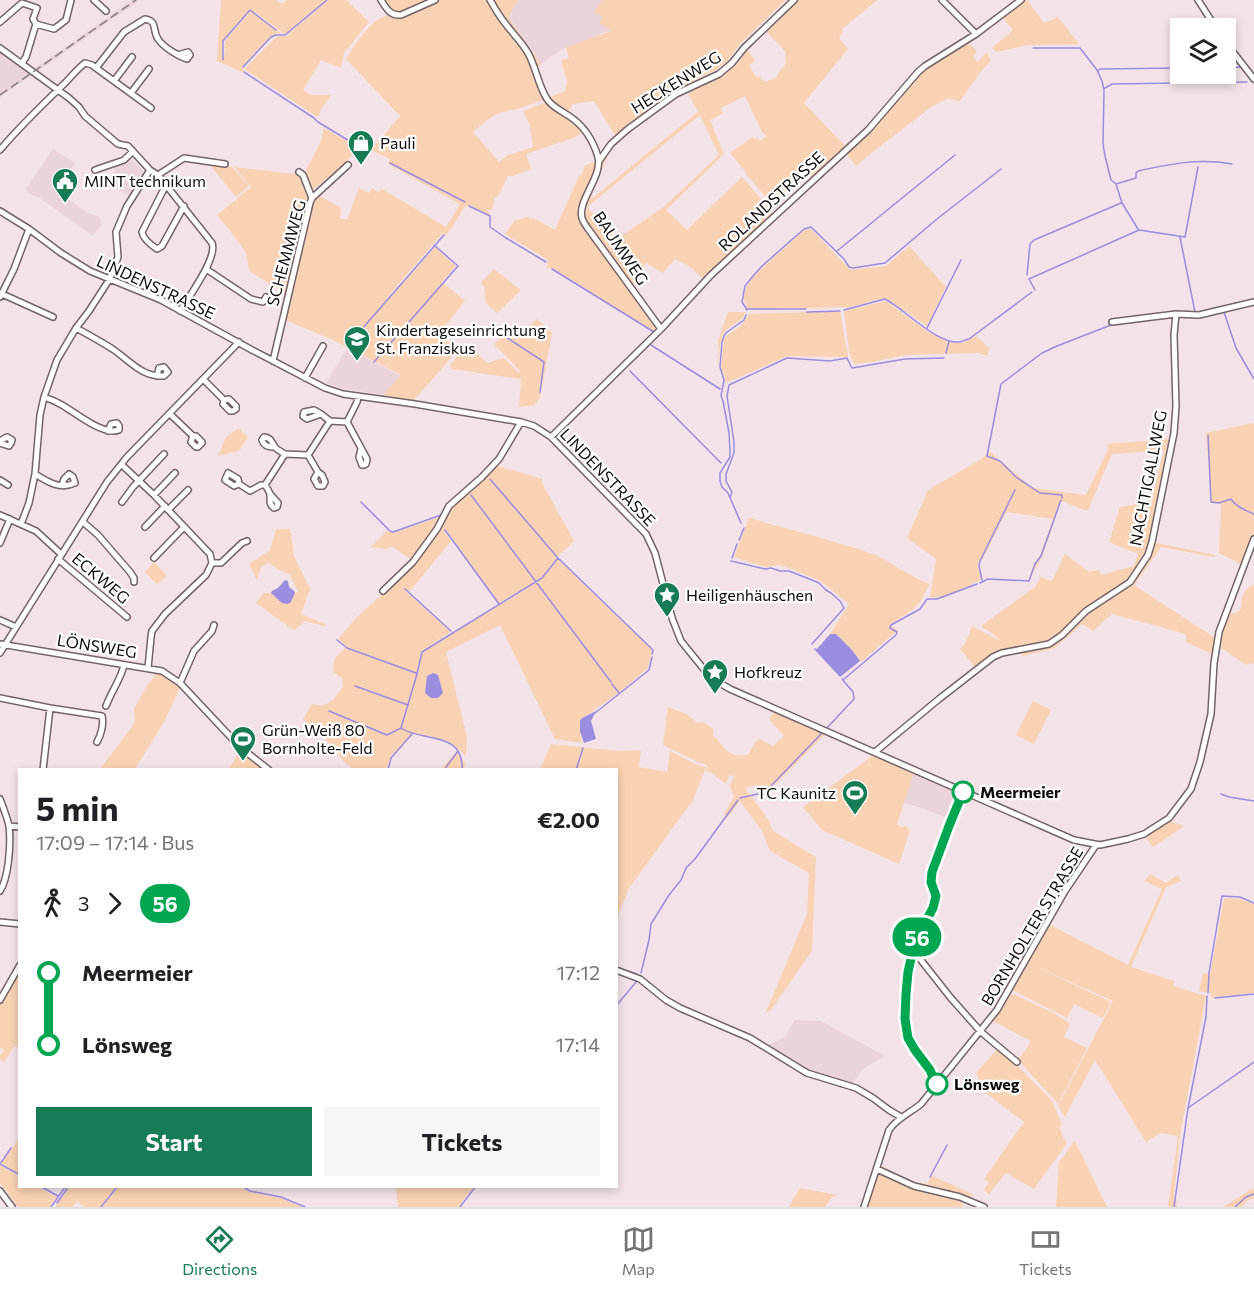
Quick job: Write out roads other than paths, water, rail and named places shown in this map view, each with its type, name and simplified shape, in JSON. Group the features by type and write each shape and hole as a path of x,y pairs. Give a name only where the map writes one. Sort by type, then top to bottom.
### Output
{"street":[{"path":"0,22 22,3 37,8 33,19 36,24 54,29 66,20 70,0"},
{"path":"94,0 106,11"},
{"path":"381,0 396,16 435,0"},
{"path":"490,0 527,51 548,100 583,128 591,140 599,161"},
{"name":"HECKENWEG","path":"599,161 611,144 628,129 676,94 719,74 794,0"},
{"path":"942,0 976,34"},
{"name":"ROLANDSTRASSE","path":"551,437 661,329 711,275 868,130 918,72 976,34 1021,0"},
{"path":"1198,0 1210,18"},
{"path":"96,68 124,32 145,19 152,21 158,40 178,55"},
{"path":"22,63 36,24"},
{"path":"0,48 79,106 85,116 118,144 128,147 150,170 158,175 214,247 206,269 180,311"},
{"path":"1236,56 1254,79"},
{"path":"114,81 132,57"},
{"path":"0,150 18,129 85,63 92,65 151,108"},
{"path":"132,93 149,69"},
{"path":"95,170 124,160 133,152"},
{"path":"158,175 184,158 225,164"},
{"name":"BAUMWEG","path":"599,161 598,170 583,205 582,219 661,329"},
{"name":"SCHEMMWEG","path":"273,361 312,198 348,165"},
{"path":"21,524 29,503 35,474 40,415 57,360 109,280 118,257 116,232 127,206 150,170"},
{"path":"299,172 303,175 312,198"},
{"path":"166,185 142,232 151,245 157,249 162,246 184,206"},
{"name":"LINDENSTRASSE","path":"0,211 78,264 109,280 148,294 325,388 343,394 415,404 534,426 551,437 646,534 655,553 672,618 681,641 711,678 719,684 1074,840 1096,845"},
{"path":"29,229 14,269 2,285 1,296 53,317"},
{"path":"206,269 251,299 262,302 266,297"},
{"path":"1112,321 1176,314 1199,315 1254,302"},
{"name":"NACHTIGALLWEG","path":"875,752 983,664 1002,653 1049,644 1062,635 1086,611 1130,582 1148,555 1152,542 1174,433 1176,314"},
{"path":"76,328 122,356 140,370 157,376"},
{"path":"0,653 2,645 16,627 107,482 127,457 239,342"},
{"path":"305,378 323,346"},
{"path":"204,380 224,400"},
{"path":"347,422 358,396"},
{"path":"44,397 108,431"},
{"path":"170,414 193,436"},
{"path":"321,414 330,421 347,422"},
{"path":"308,455 330,421"},
{"path":"347,422 362,449"},
{"path":"383,591 413,562 437,529 450,506 499,459 521,422"},
{"path":"274,447 285,454 308,455"},
{"path":"122,502 164,454"},
{"path":"266,485 285,454"},
{"path":"308,455 318,472"},
{"path":"122,465 210,554 212,563 206,575 165,614 152,631 148,668"},
{"path":"154,495 175,473"},
{"path":"35,474 57,486 62,485"},
{"path":"0,480 8,485"},
{"path":"239,484 250,491 266,485"},
{"path":"266,485 270,494"},
{"path":"145,527 188,490"},
{"name":"ECKWEG","path":"0,515 36,531 60,557 127,617"},
{"path":"0,543 10,519"},
{"path":"83,522 98,535 130,572 134,582"},
{"path":"154,558 184,527"},
{"name":"BORNHOLTER STRASSE","path":"864,1207 889,1130 901,1117 921,1104 997,1010 1065,891 1096,845 1128,840 1156,827 1169,818 1191,789 1211,714 1214,663 1219,632 1254,539"},
{"path":"212,563 221,563 247,541"},
{"path":"0,620 16,627"},
{"path":"180,683 194,651 212,631 214,625"},
{"name":"LÖNSWEG","path":"2,645 162,671 180,683 240,747 266,768"},
{"path":"106,706 124,665"},
{"path":"0,698 102,716 101,736 97,742"},
{"path":"43,768 50,708"},
{"path":"937,1084 908,1038 906,994 913,950 918,935 933,908 936,896 931,882 932,872 963,792"},
{"path":"0,799 9,826 8,860 4,885 0,891"},
{"path":"9,826 18,826"},
{"path":"0,839 9,841"},
{"path":"0,922 18,924"},
{"name":"BORNHOLTER STRASSE","path":"913,950 981,1032"},
{"path":"0,1000 18,968"},
{"path":"618,971 640,979 680,1008 750,1038 807,1072 856,1088 901,1117"},
{"path":"981,1032 1017,1062"},
{"path":"889,1110 892,1126"},
{"path":"877,1169 914,1186 960,1197 971,1205 984,1207"},
{"path":"0,1191 12,1207"}],"waterway":[{"path":"243,67 271,37 285,35 327,0"},
{"path":"223,60 223,41 250,10 276,30"},
{"path":"963,17 977,30"},
{"path":"1033,48 1080,48 1097,70 1104,90 1103,144 1111,180 1116,184 1122,203 1138,229"},
{"path":"1236,67 1242,67"},
{"path":"1098,71 1100,69 1170,68"},
{"path":"244,72 356,145"},
{"path":"1105,88 1112,84 1247,82"},
{"path":"837,251 955,155"},
{"path":"778,209 833,158"},
{"path":"1116,184 1136,178 1138,171 1173,164 1196,162 1232,164"},
{"path":"390,163 465,202"},
{"path":"1035,290 1029,279 1139,230 1185,237 1198,167"},
{"path":"747,310 742,302 745,286 762,266 804,229 811,227 844,259 849,267 885,263 1001,169"},
{"path":"1027,275 1030,244 1034,240 1121,203"},
{"path":"469,206 490,216 490,227 546,262"},
{"path":"740,245 774,213"},
{"path":"348,345 444,235"},
{"path":"1180,237 1195,312"},
{"path":"374,362 458,266 434,245"},
{"path":"927,328 961,260"},
{"path":"552,269 654,332"},
{"path":"701,282 705,277"},
{"path":"844,310 885,299 941,338 960,342 969,339 1032,292"},
{"path":"747,309 806,309"},
{"path":"807,312 840,311"},
{"path":"1224,312 1236,348 1254,379"},
{"path":"741,523 720,481 720,473 730,457 729,433 721,396 724,380 720,367 724,336 744,320 746,315"},
{"path":"1062,498 1062,495 1040,493 1016,477 1000,461 987,456 1001,384 1042,353 1111,325"},
{"path":"503,335 544,362 540,392"},
{"path":"581,411 656,338"},
{"path":"946,353 949,341"},
{"path":"651,345 720,389"},
{"path":"730,498 732,492 726,481 726,474 734,453 734,442 727,396 729,385 787,358 830,361 847,358 852,368 905,359 944,358"},
{"path":"630,371 721,463"},
{"path":"1208,435 1211,502 1219,503 1231,499 1238,506 1254,514"},
{"path":"490,479 558,558 653,650 652,654"},
{"path":"982,580 980,561 1015,490"},
{"path":"471,495 611,682"},
{"path":"980,583 988,579 1029,581 1035,564 1041,556 1061,500"},
{"path":"361,502 393,532 441,515"},
{"path":"739,540 744,528"},
{"path":"445,530 499,604"},
{"path":"732,558 737,544"},
{"path":"462,768 461,757 449,743 401,728 422,652 542,578 558,558"},
{"path":"731,561 765,569 789,571 819,583 840,601 844,608 812,644"},
{"path":"843,680 896,635 897,632 890,628 891,625 920,609 927,599 937,599 977,584"},
{"path":"405,589 451,631"},
{"path":"337,640 347,648 416,673"},
{"path":"595,713 649,670 652,657"},
{"path":"826,729 854,699 853,692 842,679"},
{"path":"612,684 619,693"},
{"path":"355,686 408,705"},
{"path":"329,711 387,735 401,728"},
{"path":"770,787 822,733"},
{"path":"388,768 391,758 412,734"},
{"path":"577,768 583,748"},
{"path":"445,768 458,751"},
{"path":"740,798 766,790"},
{"path":"1221,794 1254,801"},
{"path":"641,973 651,924 681,880 686,868 738,800"},
{"path":"1208,993 1209,973 1222,896 1240,897 1254,903"},
{"path":"618,968 637,974"},
{"path":"618,1004 636,982"},
{"path":"1215,998 1254,994"},
{"path":"1174,1207 1188,1108 1206,1017 1207,996"},
{"path":"1188,1108 1254,1062"},
{"path":"930,1177 947,1145"},
{"path":"0,1164 11,1148"},
{"path":"0,1164 18,1174"},
{"path":"44,1188 58,1196"},
{"path":"51,1207 65,1188"},
{"path":"57,1203 68,1188"},
{"path":"101,1207 116,1188"},
{"path":"245,1188 281,1197 305,1207"},
{"path":"460,1207 474,1188"},
{"path":"1235,1207 1246,1197 1254,1194"}],"railway":[{"path":"0,95 136,0"}],"place":[{"name":"Pauli","path":"361,166"},
{"name":"MINT technikum","path":"65,204"},
{"name":"Kindertageseinrichtung St. Franziskus","path":"357,362"},
{"name":"Heiligenhäuschen","path":"667,618"},
{"name":"Hofkreuz","path":"715,695"},
{"name":"Grün-Weiß 80 Bornholte-Feld","path":"243,762"},
{"name":"Meermeier","path":"963,792"},
{"name":"TC Kaunitz","path":"855,816"},
{"name":"Lönsweg","path":"937,1084"}]}
